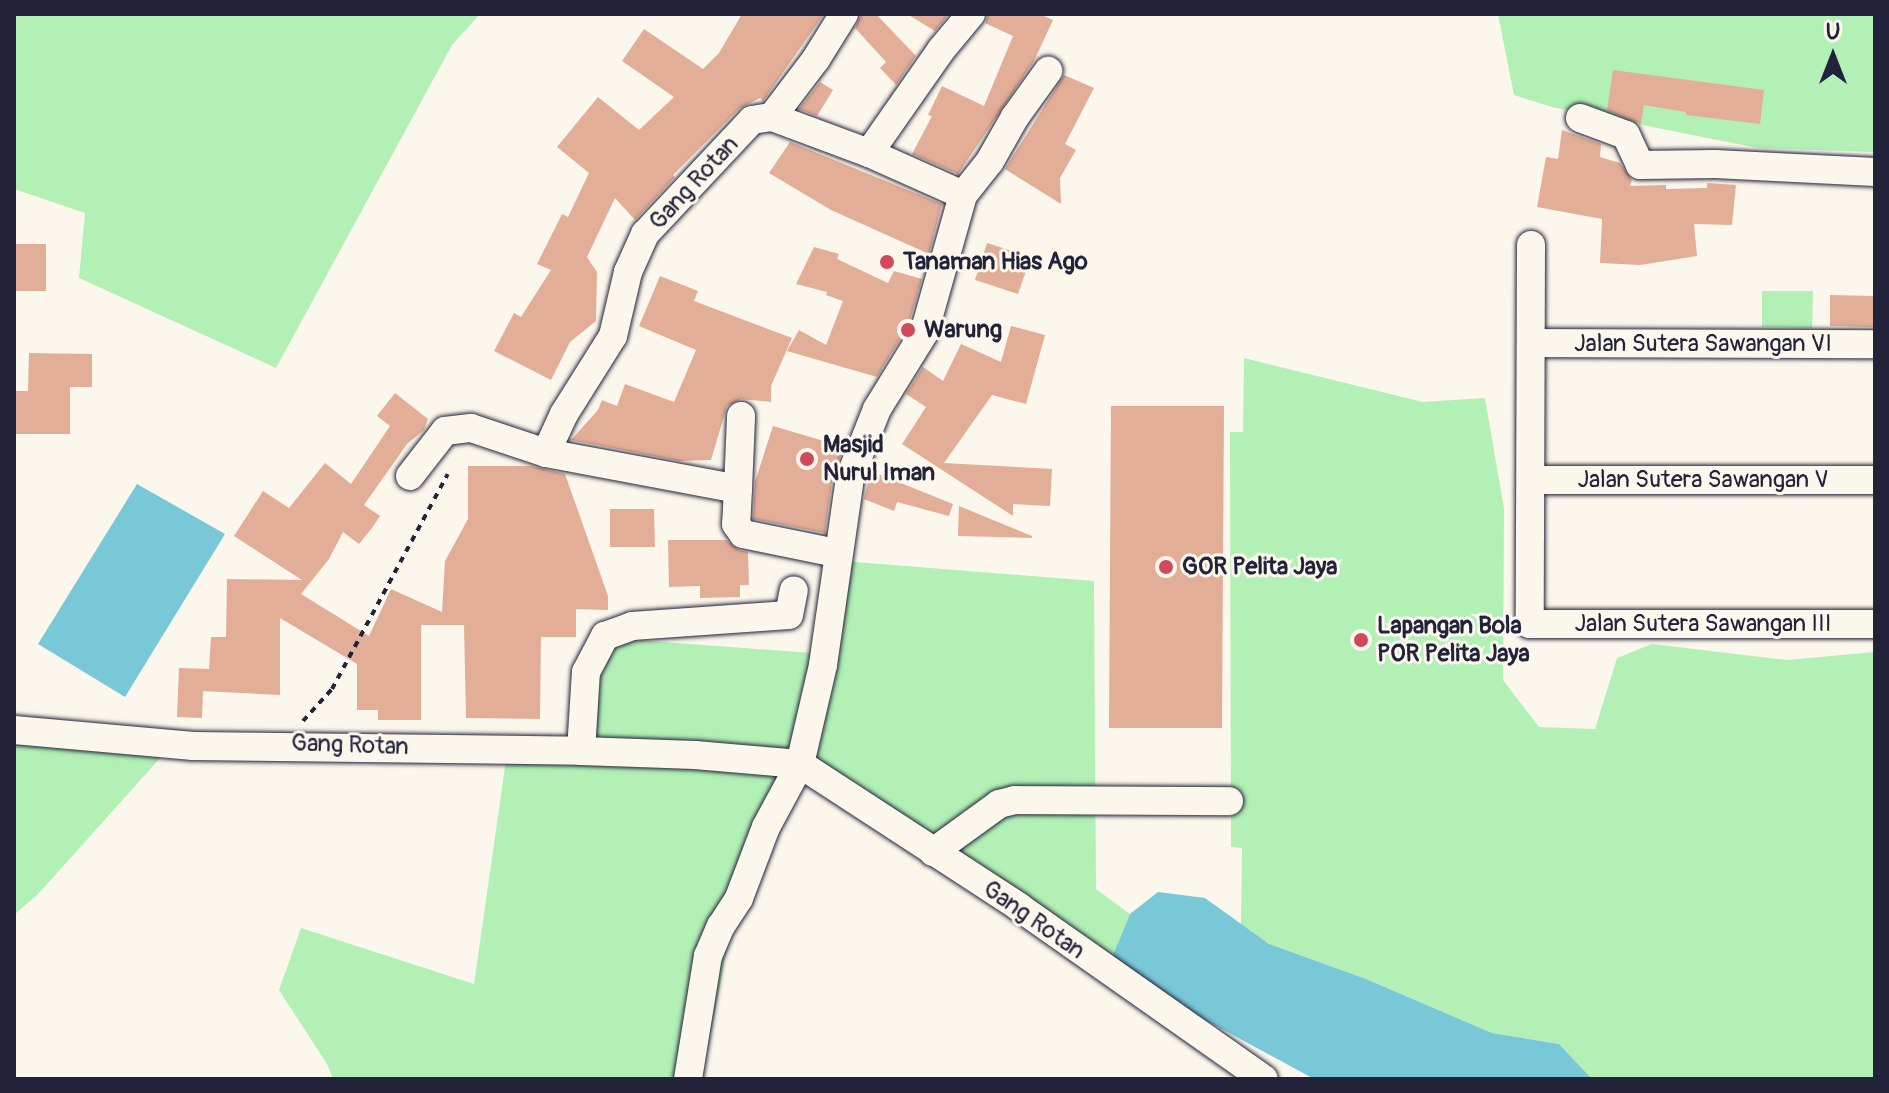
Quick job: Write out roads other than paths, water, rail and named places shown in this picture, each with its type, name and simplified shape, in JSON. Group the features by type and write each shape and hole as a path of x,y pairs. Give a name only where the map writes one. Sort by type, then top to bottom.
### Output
{"street":[{"path":"844,14 816,59 772,117 869,153 963,195"},
{"path":"869,153 941,50 971,14"},
{"path":"688,1079 708,956 721,926 739,898 766,827 800,764 823,665 836,553 850,477 877,409 924,333 963,195 990,161 1048,71"},
{"name":"Gang Rotan","path":"546,453 564,414 613,336 628,272 645,234 752,120 772,117"},
{"path":"1580,118 1626,135 1640,165 1715,164 1875,172"},
{"path":"1531,245 1531,480"},
{"name":"Jalan Sutera Sawangan VI","path":"1531,343 1875,344"},
{"path":"741,416 736,524 743,534 836,553"},
{"path":"410,476 445,431 471,428 546,453 738,489"},
{"name":"Jalan Sutera Sawangan V","path":"1531,480 1875,480"},
{"name":"Jalan Sutera Sawangan III","path":"1531,480 1530,624 1875,624"},
{"path":"581,751 586,672 605,636 632,626 789,615 793,611 794,590"},
{"name":"Gang Rotan","path":"14,730 153,744 581,751 695,755 800,764 1019,907 1264,1079"},
{"path":"933,852 999,804 1015,800 1103,801 1168,797 1229,801"}],"water":[{"path":"137,484 225,534 125,697 38,644"},
{"path":"1158,892 1205,898 1269,944 1366,979 1492,1033 1559,1044 1592,1079 1314,1079 1108,967 1130,914"}],"place":[{"name":"Tanaman Hias Ago","path":"887,262"},
{"name":"Warung","path":"908,330"},
{"name":"Masjid Nurul Iman","path":"807,459"},
{"name":"GOR Pelita Jaya","path":"1166,567"},
{"name":"Lapangan Bola POR Pelita Jaya","path":"1361,640"}]}
